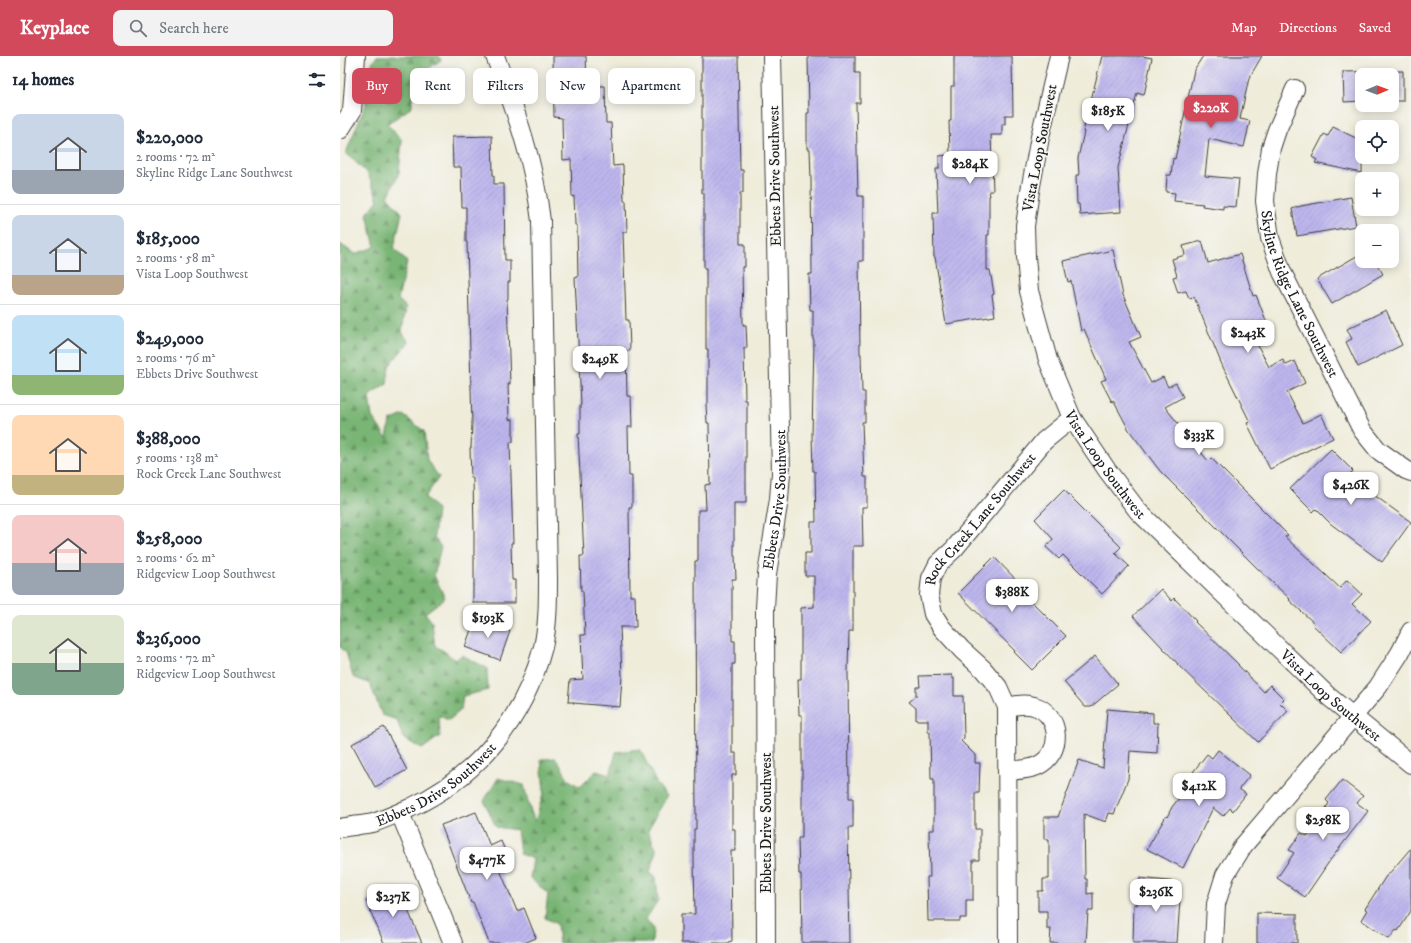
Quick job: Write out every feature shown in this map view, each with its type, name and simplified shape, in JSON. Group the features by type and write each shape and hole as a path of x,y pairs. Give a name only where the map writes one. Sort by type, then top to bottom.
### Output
{"street":[{"path":"340,130 352,111 356,56"},
{"name":"Ebbets Drive Southwest","path":"340,828 373,823 426,800 452,783 477,762 502,735 518,710 531,684 543,647 547,615 548,578 541,221 537,191 527,148 513,103 495,56"},
{"name":"Ebbets Drive Southwest","path":"766,943 765,608 767,574 779,499 781,473 772,56"},
{"name":"Vista Loop Southwest","path":"1060,56 1040,137 1030,191 1025,226 1026,258 1029,291 1048,360 1072,418 1107,470 1138,511 1328,696 1411,764"},
{"name":"Skyline Ridge Lane Southwest","path":"1295,89 1276,130 1271,148 1265,201 1270,238 1282,272 1362,430 1378,450 1411,472"},
{"name":"Rock Creek Lane Southwest","path":"1008,943 1007,707 998,687 983,669 962,650 942,628 933,614 929,595 931,578 938,564 954,549 1044,441 1072,418"},
{"path":"1214,943 1216,904 1225,875 1239,852 1378,687 1400,653 1411,631"},
{"path":"1007,707 1026,704 1042,709 1051,718 1056,730 1056,737 1054,749 1047,760 1038,766 1007,771"},
{"path":"400,812 453,943"}],"green space":[{"path":"377,56 439,56 441,60 429,68 410,68 410,104 412,104 412,107 387,124 402,140 399,173 388,197 402,213 394,248 407,262 398,299 406,307 402,332 409,342 389,366 387,384 369,396 372,417 387,438 390,421 403,415 424,431 427,460 439,477 425,497 437,510 434,537 441,547 434,575 445,598 425,613 432,622 435,646 455,660 462,655 487,668 488,690 463,696 461,710 449,720 439,716 440,736 422,749 403,738 397,720 382,715 370,684 353,677 346,652 340,647 340,244 355,254 375,247 367,214 378,200 368,174 346,153 366,104 402,104 402,68 370,68"},
{"path":"640,749 657,784 667,796 648,830 657,851 650,871 656,877 658,900 646,919 653,928 652,943 588,943 590,941 581,943 559,943 557,924 545,918 548,894 530,878 533,859 520,854 517,830 496,827 484,801 498,778 524,785 535,822 544,791 541,759 556,758 569,780 580,787 596,771 610,775 616,752"}],"building":[{"path":"553,56 586,56 586,68 553,68"},
{"path":"702,56 738,56 740,170 743,170 743,193 740,193 740,244 745,244 745,267 742,267 743,325 746,325 747,348 744,348 745,400 747,400 746,503 734,503 734,556 736,579 732,579 732,641 735,641 735,664 732,664 732,753 736,753 736,775 732,775 732,829 735,829 735,851 731,851 732,941 728,943 681,943 681,914 695,914 695,561 698,561 698,510 706,510 705,485 710,484 709,423 707,423 706,404 708,404 708,349 706,349 704,193 702,193"},
{"path":"808,56 855,56 855,73 860,73 860,103 856,103 858,196 863,196 863,261 859,261 860,354 862,392 865,392 865,422 862,422 864,477 867,477 867,507 862,507 863,546 853,546 853,631 849,631 849,798 853,798 853,828 848,828 850,943 802,943 801,874 799,874 798,838 802,838 802,715 799,715 798,679 801,679 801,608 814,607 814,576 805,576 805,553 811,553 811,522 816,522 815,471 813,471 812,435 814,340 813,310 810,310 809,274 812,274 810,149 807,149 807,113 809,113"},
{"path":"954,56 1012,56 1013,115 1005,115 1005,124 1002,124 1002,135 991,135 993,191 989,191 987,270 990,270 994,294 992,295 995,316 946,324 934,257 933,213 938,213 936,169 939,169 939,156 950,155 949,121 951,121 951,86 954,86"},
{"path":"1102,56 1142,56 1152,58 1144,95 1137,93 1118,168 1121,212 1080,215 1079,204 1077,204 1076,175 1079,175 1078,158"},
{"path":"1203,56 1262,56 1249,78 1240,119 1250,121 1244,147 1209,139 1205,176 1239,179 1236,207 1223,206 1223,209 1202,206 1203,204 1174,201 1175,193 1166,192 1167,175 1171,175 1173,158 1175,159 1194,70"},
{"path":"1399,71 1403,71 1403,101 1399,101"},
{"path":"1343,72 1355,72 1355,101 1344,102"},
{"path":"600,86 605,86 606,123 611,123 613,166 623,165 627,232 623,232 626,320 629,320 630,351 626,351 627,396 631,396 632,427 628,427 629,476 632,476 632,507 629,507 630,596 635,596 636,627 620,627 622,676 620,707 568,702 570,680 583,679 581,635 585,635 583,591 581,591 580,556 584,556 578,434 580,434 581,405 575,278 578,277 577,225 575,225 574,196 572,197 571,159 563,160 562,118 554,117 554,104 600,104"},
{"path":"1333,127 1355,138 1355,164 1362,164 1362,172 1315,163 1317,160 1312,157 1324,134 1328,136"},
{"path":"492,136 494,184 504,184 505,260 510,260 510,282 508,282 507,299 510,384 508,384 509,420 513,419 513,442 510,442 513,543 511,543 512,580 515,580 515,603 473,603 474,531 473,478 471,478 470,448 472,424 466,207 462,207 461,167 453,167 452,137"},
{"path":"1351,197 1355,226 1297,236 1292,209"},
{"path":"1202,241 1208,263 1240,254 1253,296 1256,295 1273,338 1258,346 1269,367 1283,360 1286,365 1295,361 1305,383 1287,392 1303,423 1321,414 1333,438 1270,469 1247,423 1250,422 1222,365 1194,297 1189,298 1186,291 1178,293 1173,277 1177,276 1172,259 1185,255 1183,246"},
{"path":"1113,250 1123,295 1141,337 1129,342 1151,383 1163,377 1168,387 1176,383 1183,397 1165,407 1208,461 1211,458 1288,535 1285,537 1340,588 1347,580 1362,594 1352,604 1371,621 1341,652 1313,625 1314,623 1289,600 1290,599 1160,471 1129,430 1113,400 1112,402 1101,381 1106,379 1084,329 1081,331 1071,281 1068,282 1063,261"},
{"path":"1355,257 1355,268 1379,268 1383,274 1332,304 1317,279"},
{"path":"1386,310 1402,345 1358,367 1346,342 1352,339 1347,329"},
{"path":"1331,449 1353,471 1348,476 1411,522 1382,562 1331,524 1316,509 1313,512 1290,489"},
{"path":"1064,490 1121,547 1115,553 1129,566 1102,594 1063,555 1059,559 1046,547 1053,539 1035,519"},
{"path":"994,557 1032,596 1029,599 1066,636 1032,670 958,593"},
{"path":"1161,589 1172,601 1174,598 1196,621 1195,622 1264,692 1270,685 1284,699 1280,703 1288,711 1258,742 1177,664 1133,616"},
{"path":"475,618 510,631 500,660 465,647"},
{"path":"1095,656 1118,684 1091,707 1085,707 1064,682"},
{"path":"952,675 952,678 954,678 954,696 963,696 964,738 961,741 975,755 975,763 980,763 979,793 975,793 975,829 980,829 979,860 973,860 973,900 966,900 966,918 960,918 960,921 928,921 927,877 930,877 929,830 934,830 934,779 931,779 930,732 928,732 928,720 916,720 916,708 909,702 916,696 916,687 920,687 919,676"},
{"path":"1107,709 1153,713 1153,723 1158,723 1157,753 1130,751 1128,779 1114,814 1109,813 1106,822 1084,814 1085,879 1087,879 1087,894 1093,893 1093,911 1088,911 1086,943 1050,943 1051,929 1047,929 1047,911 1038,911 1038,891 1043,891 1043,879 1049,879 1049,839 1044,839 1044,817 1058,817 1079,760 1103,768"},
{"path":"384,727 407,770 375,787 352,744"},
{"path":"1218,750 1250,775 1239,789 1246,794 1233,811 1230,808 1223,816 1213,808 1183,868 1147,849 1172,807 1197,775 1193,772 1207,754 1212,758"},
{"path":"1342,780 1363,796 1357,803 1368,811 1331,859 1305,897 1277,878 1294,853 1289,850 1301,833 1307,836 1314,827 1325,835 1338,820 1326,808 1329,803 1326,800"},
{"path":"476,812 490,846 501,841 511,866 500,870 517,911 524,908 536,938 524,943 489,943 473,902 471,903 441,825"},
{"path":"1411,848 1411,911 1398,931 1396,930 1389,939 1361,920 1367,910 1365,909 1386,876"},
{"path":"1140,878 1177,882 1175,900 1180,900 1177,943 1133,943 1134,904 1137,905"},
{"path":"398,887 422,943 384,943 366,901"},
{"path":"1257,913 1297,914 1297,943 1257,943"}]}
